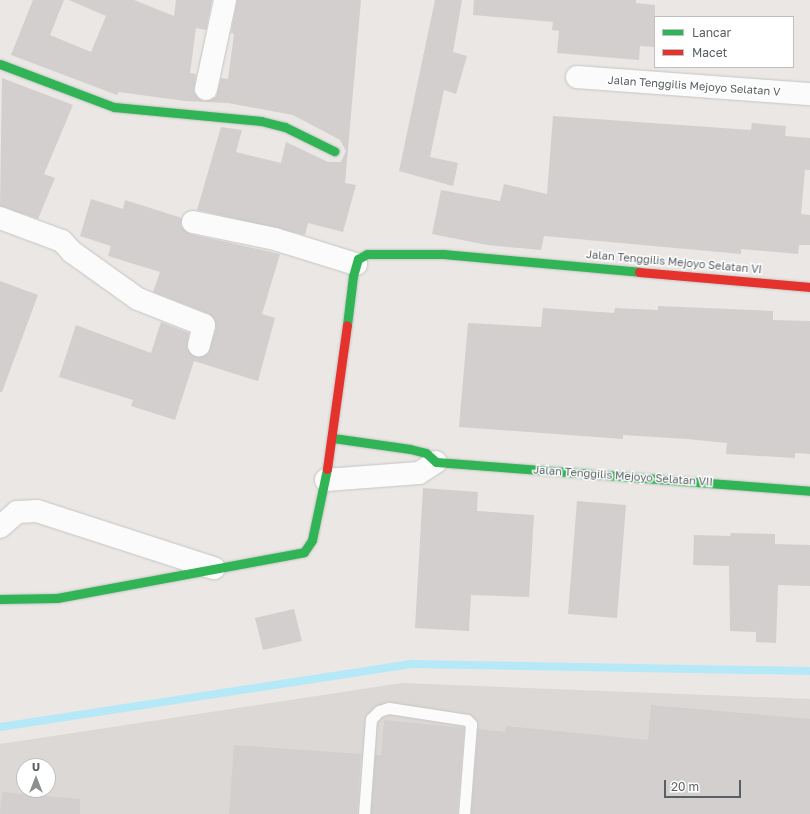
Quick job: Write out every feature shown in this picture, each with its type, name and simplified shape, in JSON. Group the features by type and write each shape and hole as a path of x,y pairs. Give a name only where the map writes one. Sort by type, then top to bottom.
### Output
{"street":[{"path":"206,88 225,0"},
{"path":"0,64 114,107 140,112 226,115 261,121 285,127 334,151"},
{"name":"Jalan Tenggilis Mejoyo Selatan V","path":"577,77 810,94"},
{"path":"0,218 62,241 72,252 138,298 204,325 199,345"},
{"path":"0,599 57,598 214,568 286,558 304,552 312,540 326,480 333,438 356,264 275,240 193,222"},
{"name":"Jalan Tenggilis Mejoyo Selatan VI","path":"356,264 363,255 372,252 536,262 810,287"},
{"name":"Jalan Tenggilis Mejoyo Selatan VII","path":"333,438 410,449 426,453 436,462 810,491"},
{"path":"326,480 419,473 436,462"},
{"path":"0,527 17,512 37,511 214,568"}],"lane":[{"path":"364,814 371,719 379,711 389,708 467,720 471,724 464,814"}],"shaded area":[{"path":"402,683 810,699 810,814 0,814 0,744"}],"building":[{"path":"33,0 64,0 50,35 91,52 106,16 69,0 134,0 174,16 176,0 212,0 206,30 196,28 190,73 196,74 194,92 204,101 216,97 221,78 228,79 234,34 231,33 237,0 361,0 345,183 356,185 343,232 308,223 305,235 197,210 221,127 242,130 236,152 281,163 286,142 328,162 341,162 346,151 340,140 293,115 228,103 185,101 119,92 117,95 11,55"},
{"path":"435,0 462,0 453,52 467,56 456,94 444,90 430,157 458,163 453,186 399,171"},
{"path":"474,0 636,0 636,3 655,5 654,47 640,46 639,60 557,53 559,31 552,30 553,22 473,15"},
{"path":"2,78 73,105 44,174 55,178 38,219 0,206"},
{"path":"553,116 751,130 752,123 786,126 785,136 810,138 810,170 805,170 801,214 810,215 810,245 799,245 798,254 741,249 741,254 544,236 541,250 487,245 432,234 441,190 500,201 504,184 547,194"},
{"path":"91,199 123,209 125,200 182,218 181,226 190,234 280,254 262,314 275,318 258,381 194,361 175,420 131,406 133,400 59,377 76,325 151,353 161,322 189,333 187,348 196,357 208,353 216,328 209,314 153,292 160,272 108,256 111,246 80,236"},
{"path":"0,281 38,295 2,392 0,392"},
{"path":"658,306 773,311 773,320 810,321 810,454 795,453 795,458 726,454 727,443 623,435 623,439 459,427 468,323 541,327 543,308 614,313 615,308 658,310"},
{"path":"423,488 478,492 477,511 534,515 529,597 471,595 469,631 415,628"},
{"path":"577,501 626,505 617,618 568,614"},
{"path":"731,533 775,534 775,544 810,545 810,586 778,585 776,643 756,642 756,632 730,631 729,566 693,565 694,535 730,536"},
{"path":"294,609 302,641 263,650 255,618"},
{"path":"651,705 810,719 810,814 471,814 478,729 505,732 506,726 648,740"},
{"path":"384,720 464,728 457,814 371,814 375,755 381,755"},
{"path":"234,745 361,754 357,814 229,814"},
{"path":"2,792 16,793 16,798 56,797 80,799 80,814 0,814"}],"waterway":[{"path":"0,727 413,664 810,671"}],"traffic: fast":[{"path":"0,64 114,107 261,121 285,127 334,151"},
{"path":"347,325 353,276 358,259 367,254 443,254 639,272"},
{"path":"333,438 410,449 426,453 436,462 810,491"},
{"path":"0,599 57,598 304,552 312,540 327,469"}],"traffic: jam":[{"path":"639,272 810,287"},
{"path":"327,469 347,325"}]}
